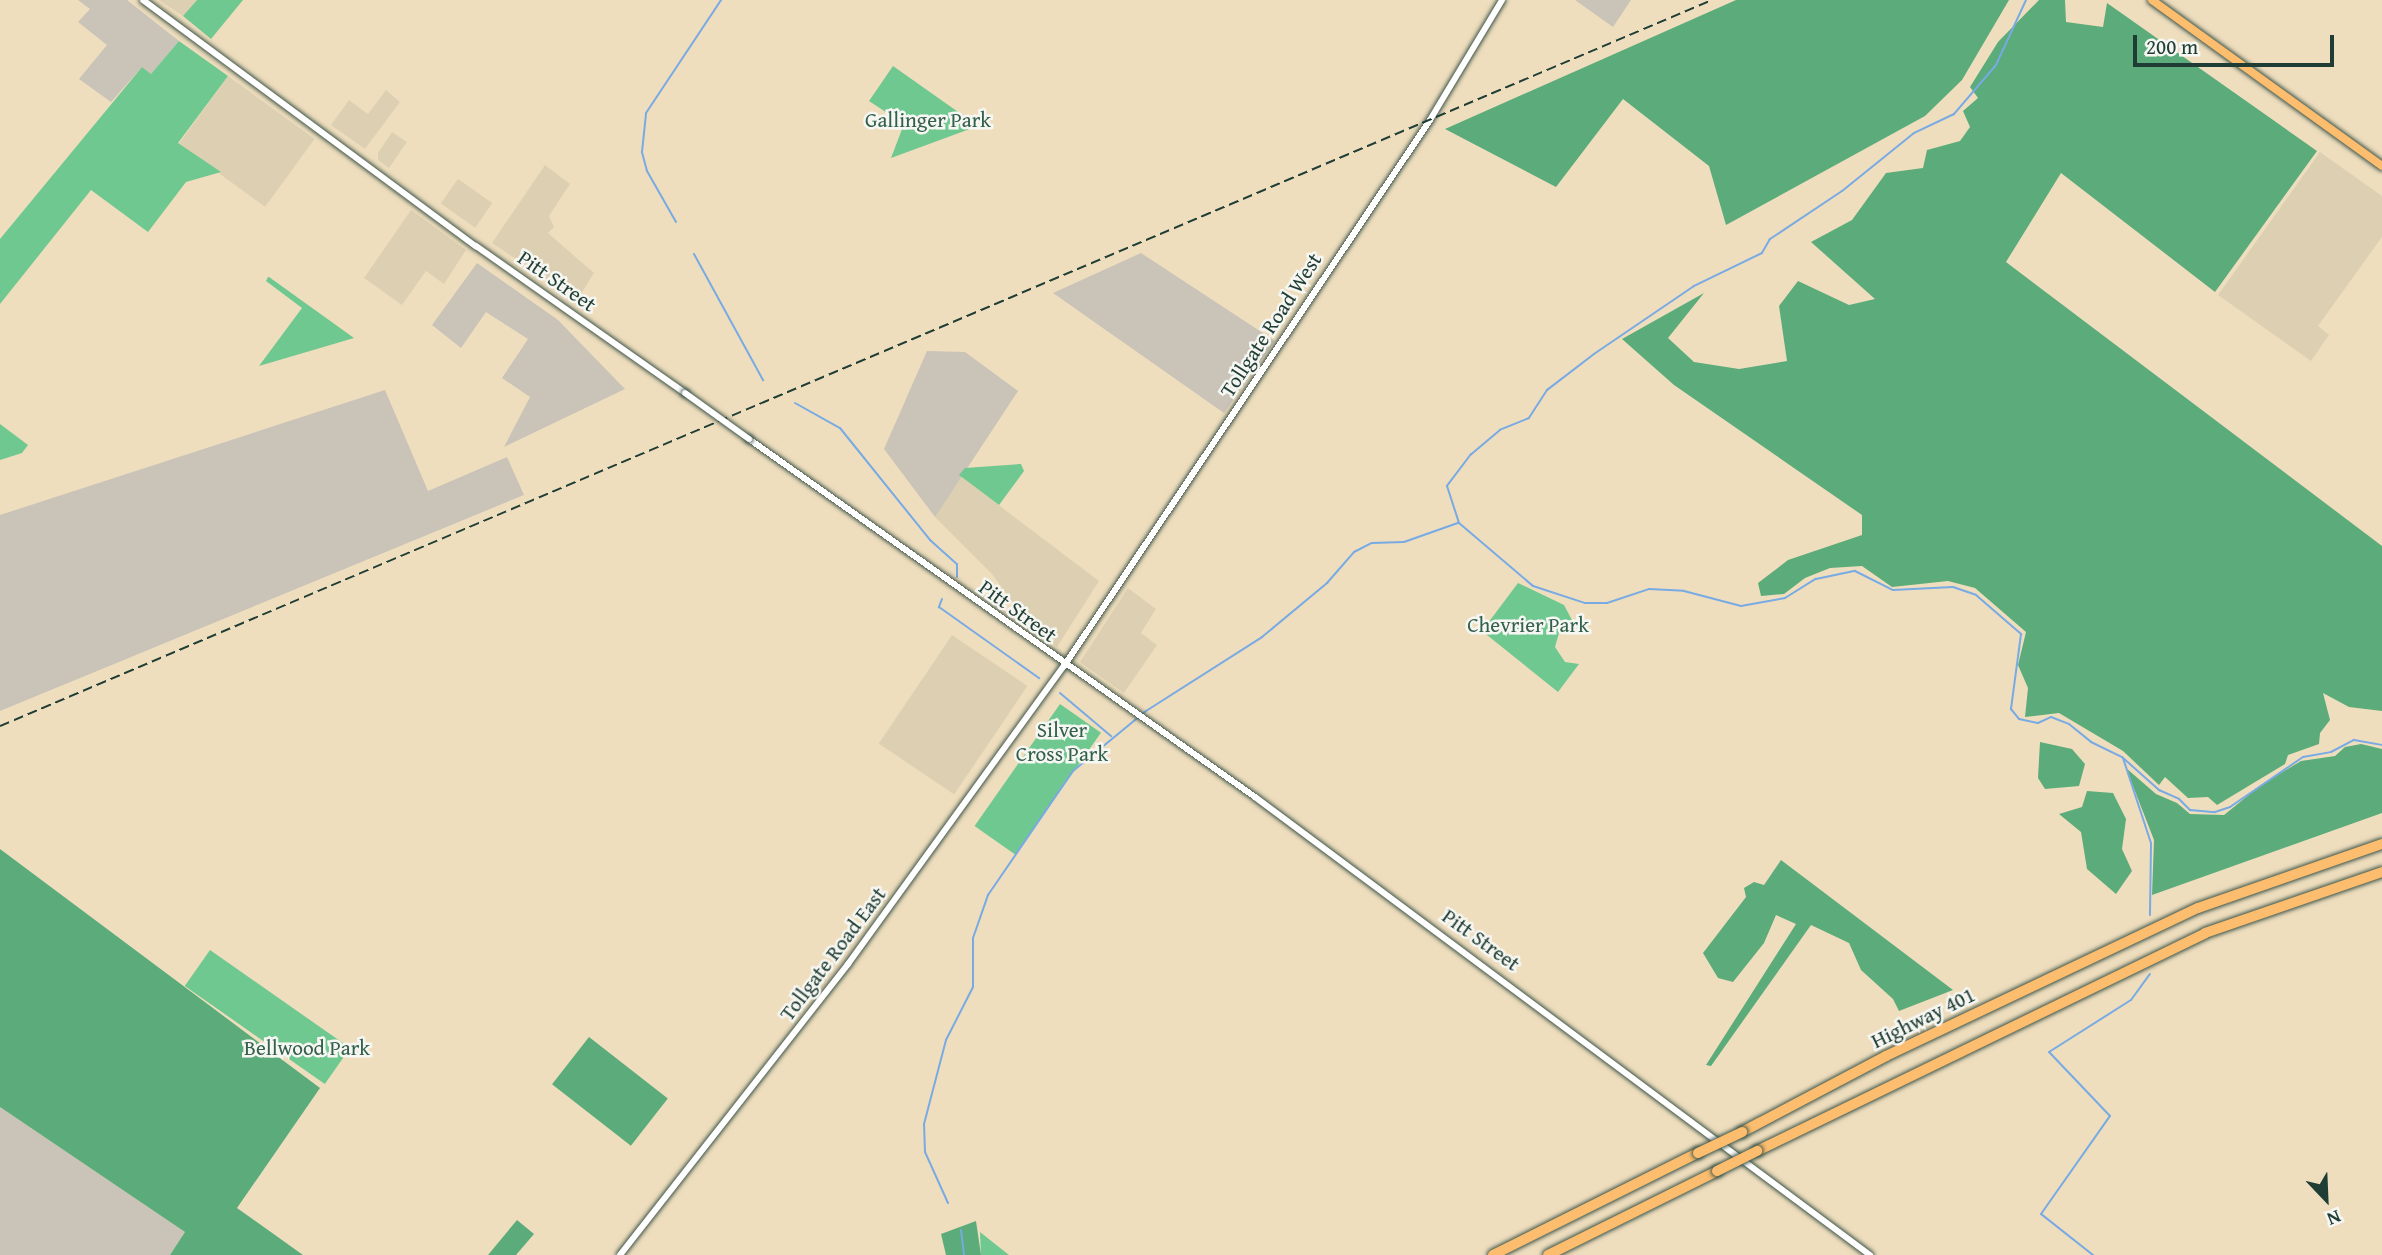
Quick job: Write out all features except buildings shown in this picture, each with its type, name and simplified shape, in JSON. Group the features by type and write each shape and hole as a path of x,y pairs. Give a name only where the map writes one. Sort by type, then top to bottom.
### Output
{"highway":[{"name":"Highway 401","path":"1493,1255 1742,1132 1886,1056 2198,908 2382,844"},
{"path":"1548,1255 2205,933 2382,872"}],"main road":[{"path":"2152,0 2382,166"}],"street":[{"name":"Pitt Street","path":"143,0 476,246 1489,968 1870,1255"},
{"name":"Tollgate Road West","path":"1064,666 1430,120 1502,0"},
{"name":"Tollgate Road East","path":"620,1255 848,964 1064,666"}],"shaded area":[{"path":"78,0 127,0 179,41 151,74 142,67 111,102 79,79 107,45 78,22 90,9"},
{"path":"159,0 197,0 183,16"},
{"path":"1575,0 1631,0 1613,27"},
{"path":"228,76 315,139 265,207 179,144"},
{"path":"386,90 400,102 365,149 331,125 349,100 368,114"},
{"path":"392,132 407,142 389,168 378,160 378,153"},
{"path":"2320,152 2382,196 2382,237 2318,326 2329,335 2311,361 2218,295"},
{"path":"545,165 570,184 549,216 554,227 548,233 594,273 577,300 492,243"},
{"path":"458,179 492,203 475,228 441,204"},
{"path":"411,210 466,250 444,284 426,271 402,305 364,278"},
{"path":"1141,253 1275,341 1224,413 1053,293"},
{"path":"477,263 558,320 625,389 504,447 530,397 502,378 528,339 486,312 461,348 432,325"},
{"path":"927,351 965,352 1018,391 935,517 884,449"},
{"path":"385,390 428,491 507,457 524,495 0,711 0,515"},
{"path":"959,475 1099,581 1057,647 1030,626 992,574 935,517"},
{"path":"1128,588 1156,609 1141,633 1157,645 1124,693 1080,662"},
{"path":"952,635 1027,686 954,794 879,744"},
{"path":"0,1107 185,1232 170,1255 0,1255"}],"green space":[{"path":"197,0 243,0 211,39 183,16"},
{"path":"1736,0 2009,0 1962,80 1925,116 1726,225 1709,166 1623,99 1556,187 1445,129"},
{"path":"2039,0 2065,0 2066,22 2103,27 2107,3 2317,151 2215,292 2061,173 2006,262 2382,546 2382,711 2349,707 2323,693 2330,720 2320,733 2319,744 2288,755 2285,764 2217,805 2208,797 2188,798 2165,777 2159,785 2123,751 2059,713 2025,717 2028,688 2018,665 2026,632 1975,588 1948,581 1892,587 1862,566 1830,568 1805,578 1784,594 1761,596 1758,583 1788,560 1862,535 1862,515 1674,385 1622,339 1704,293 1668,338 1694,362 1739,369 1787,361 1779,306 1798,281 1849,305 1875,299 1811,242 1852,220 1886,173 1923,168 1927,150 1960,141 1970,127 1963,111 1978,98 1970,87 1998,42"},
{"path":"179,41 228,76 178,143 221,172 186,182 148,232 91,190 0,304 0,239 142,67 151,74"},
{"name":"Gallinger Park","path":"893,66 978,126 891,158 904,124 869,101"},
{"path":"268,277 354,338 259,366 302,308 266,281"},
{"path":"0,424 28,445 22,453 0,460"},
{"path":"1021,464 1024,471 999,505 959,475 965,468"},
{"name":"Chevrier Park","path":"1518,583 1564,605 1572,620 1559,633 1555,647 1565,662 1579,664 1558,692 1482,631"},
{"name":"Silver Cross Park","path":"1060,704 1101,733 1015,855 975,826"},
{"path":"2040,742 2072,749 2085,764 2079,786 2045,789 2038,778"},
{"path":"2361,744 2382,749 2382,813 2152,895 2154,840 2126,768 2156,794 2177,803 2190,814 2224,815 2261,785 2301,761 2335,756 2345,747"},
{"path":"2087,791 2113,793 2126,819 2122,849 2132,871 2116,894 2087,869 2081,832 2059,814 2082,807"},
{"path":"0,849 320,1088 237,1208 303,1255 170,1255 185,1232 0,1107"},
{"path":"1781,860 1953,990 1899,1011 1893,999 1861,970 1849,943 1811,925 1711,1066 1706,1065 1796,924 1776,915 1764,943 1733,982 1718,978 1703,953 1746,897 1744,888 1754,882 1764,885"},
{"name":"Bellwood Park","path":"210,950 350,1048 325,1084 185,986"},
{"path":"589,1037 668,1099 631,1146 552,1084"},
{"path":"517,1220 534,1234 516,1255 488,1255"},
{"path":"976,1221 981,1255 946,1255 941,1234"},
{"path":"980,1232 1009,1255 981,1255"}],"waterway":[{"path":"676,222 647,171 642,152 646,113 721,0"},
{"path":"2026,0 1996,65 1954,114 1914,133 1842,191 1770,239 1762,253 1694,286 1594,354 1547,390 1529,418 1500,430 1471,454 1447,486 1459,523 1533,586 1585,603 1607,603 1649,589 1684,591 1741,606 1785,598 1816,579 1855,571 1893,590 1953,587 1976,595 2021,634 2011,709 2019,719 2038,723 2051,717 2069,724 2091,742 2122,757 2159,790 2179,799 2190,810 2215,812 2230,807 2303,757 2331,752 2354,740 2382,745"},
{"path":"694,254 763,380"},
{"path":"795,403 840,428 930,540 957,564 957,577"},
{"path":"948,1203 925,1152 924,1124 946,1040 973,987 973,938 988,895 1073,771 1146,711 1262,637 1327,583 1354,552 1372,543 1404,542 1458,523"},
{"path":"942,599 939,607 1039,678"},
{"path":"1060,693 1111,736"},
{"path":"2123,758 2151,843 2150,915"},
{"path":"2093,1255 2041,1214 2110,1116 2049,1052 2131,1000 2150,974"},
{"path":"961,1230 964,1255"}],"railway":[{"path":"0,726 1712,0"}]}
